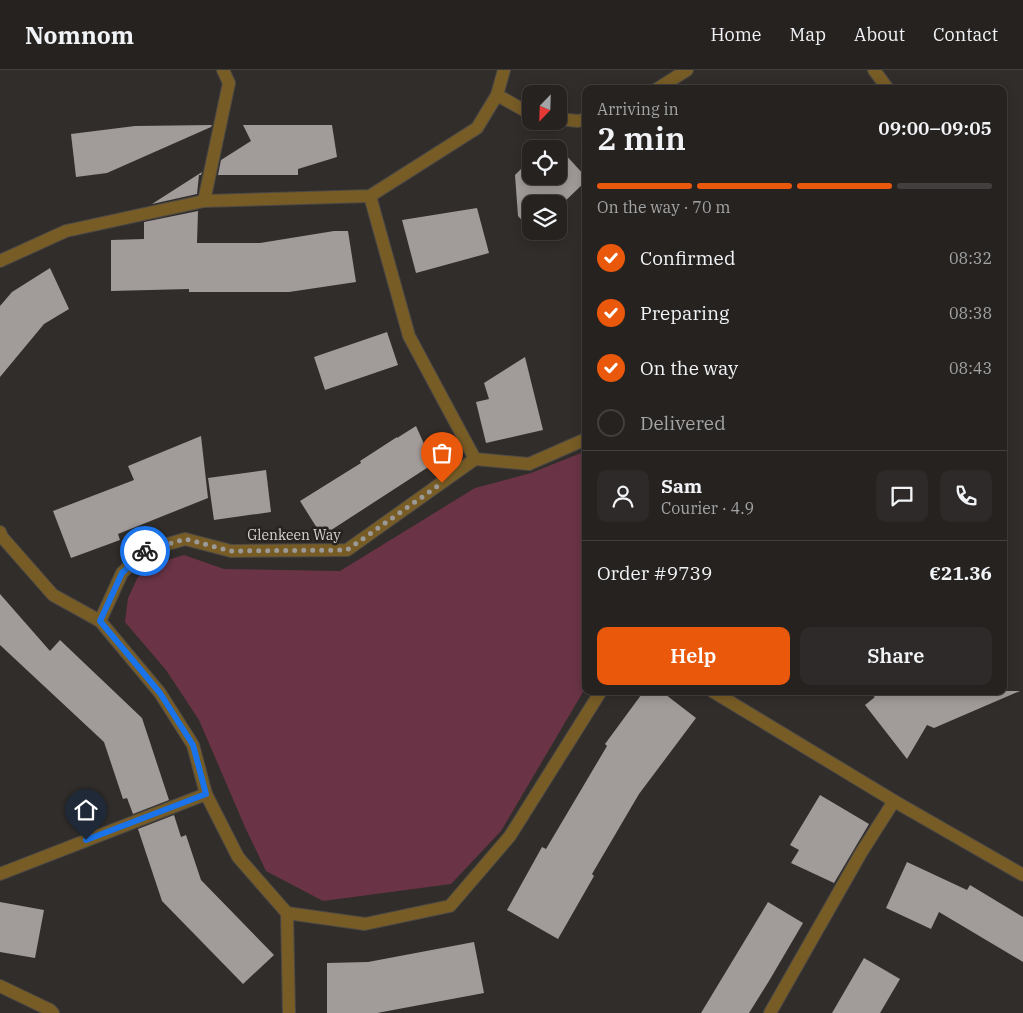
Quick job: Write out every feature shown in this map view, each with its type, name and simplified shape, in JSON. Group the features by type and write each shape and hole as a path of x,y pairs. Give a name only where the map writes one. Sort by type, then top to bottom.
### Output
{"street":[{"path":"204,201 229,83 223,70"},
{"path":"0,261 66,231 204,201 370,196 477,128 497,95 504,70"},
{"path":"663,85 687,70"},
{"path":"874,70 885,85"},
{"path":"497,95 522,109"},
{"path":"568,120 582,120"},
{"path":"370,196 409,336 475,459 529,464 582,440"},
{"name":"Glenkeen Way","path":"100,621 122,573 144,551 185,539 231,551 347,550 475,459"},
{"path":"0,532 2,537 53,595 100,621 160,693 193,745 206,794 238,858 287,913 365,924 450,906 510,836 598,695"},
{"path":"719,695 894,801 1023,875"},
{"path":"0,874 206,794"},
{"path":"770,1013 861,853 894,801"},
{"path":"287,913 289,1013"},
{"path":"0,986 53,1013"}],"shaded area":[{"path":"582,453 582,694 501,831 451,884 323,901 266,871 199,720 166,670 125,622 128,598 138,577 158,563 184,555 224,569 340,571 475,488 531,473"}],"building":[{"path":"212,125 107,173 76,177 71,134 135,126"},
{"path":"243,125 332,125 337,157 298,169 298,175 218,175 221,160 251,141"},
{"path":"567,156 582,173 582,185 567,199 567,195 522,195 522,220 518,216 515,175 522,168 522,185 567,185"},
{"path":"202,172 199,175 197,194 152,204"},
{"path":"477,208 489,253 416,273 402,220"},
{"path":"198,211 197,243 260,243 334,231 348,231 356,282 289,292 189,292 189,289 111,291 111,240 144,239 144,222"},
{"path":"50,268 69,309 44,324 0,377 0,306 12,292"},
{"path":"387,332 398,365 325,390 314,357"},
{"path":"525,357 543,430 486,443 476,402 489,399 484,383"},
{"path":"416,426 433,464 322,536 300,501"},
{"path":"201,436 208,498 118,534 120,540 71,558 53,511 134,480 128,466"},
{"path":"266,470 271,512 214,520 208,478"},
{"path":"0,594 50,651 60,640 142,718 169,800 133,814 127,798 123,799 104,742 0,645"},
{"path":"1007,691 1020,691 934,728 927,725 907,759 865,705 875,697 871,695 1007,695"},
{"path":"641,695 666,695 696,718 639,794 592,874 594,876 558,939 507,910 542,847 546,849 607,746 605,744"},
{"path":"820,795 869,824 834,883 791,863 799,850 790,845"},
{"path":"174,815 181,837 186,835 201,880 274,955 243,984 162,901 138,829"},
{"path":"907,862 967,890 970,885 1023,917 1023,962 939,912 931,929 886,908"},
{"path":"0,902 44,910 35,958 0,952"},
{"path":"768,902 803,923 769,981 749,1013 701,1013"},
{"path":"474,942 484,993 377,1013 327,1013 327,963 368,962"},
{"path":"864,958 900,979 880,1013 832,1013"}],"way so far":[{"path":"145,551 185,539 231,551 347,550 442,483"}],"route":[{"path":"86,840 206,794 193,745 160,693 100,621 122,573 145,551"}]}
